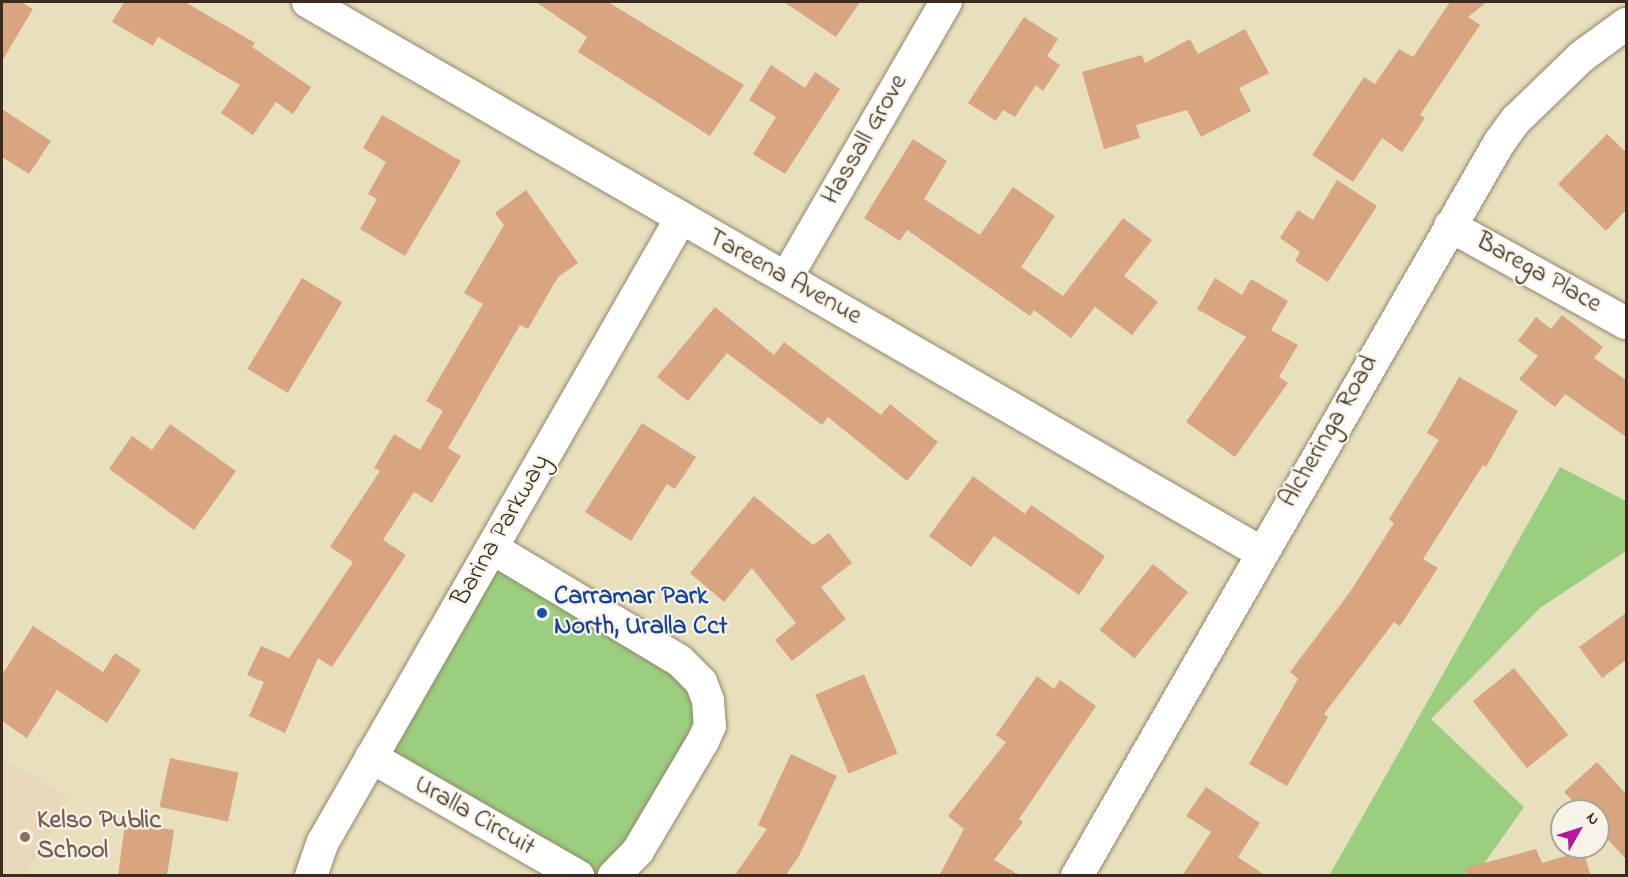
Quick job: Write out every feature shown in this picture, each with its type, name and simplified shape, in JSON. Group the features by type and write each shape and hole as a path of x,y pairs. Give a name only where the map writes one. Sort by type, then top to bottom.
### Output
{"street":[{"name":"Tareena Avenue","path":"308,2 343,10 680,220 786,278 1262,553"},
{"name":"Hassall Grove","path":"786,278 946,2"},
{"name":"Alcheringa Road","path":"1077,876 1450,226 1516,120 1581,57 1626,24"},
{"name":"Barina Parkway","path":"294,876 323,842 680,220"},
{"name":"Barega Place","path":"1450,226 1626,323"},
{"path":"492,549 680,661 701,682 708,700 710,726 703,741 638,851 614,876"},
{"name":"Uralla Circuit","path":"372,757 578,876"},
{"name":"Barina Parkway","path":"311,876 323,842"}],"shaded area":[{"name":"Kelso Public School","path":"2,758 71,798 25,875 2,875"}],"green space":[{"path":"1560,467 1626,501 1626,551 1540,608 1431,719 1524,807 1476,875 1329,876"},
{"path":"492,548 680,661 708,700 614,875 578,875 372,757"}],"building":[{"path":"2,2 21,2 33,9 2,61"},
{"path":"124,2 185,2 255,43 252,47 311,87 293,114 276,102 253,135 221,113 240,85 158,37 153,46 112,22"},
{"path":"536,2 608,2 744,85 710,136 578,52 587,37"},
{"path":"784,2 860,2 836,37"},
{"path":"1450,2 1487,2 1468,17 1480,25 1420,115 1425,118 1402,152 1382,138 1353,182 1312,155 1364,77 1375,84 1399,49 1413,57"},
{"path":"1024,17 1058,39 1047,56 1060,65 1043,91 1036,85 1015,117 1003,110 996,121 968,103"},
{"path":"1245,29 1269,73 1239,88 1251,111 1201,137 1187,110 1136,125 1140,138 1104,149 1082,72 1142,55 1145,63 1190,39 1198,54"},
{"path":"771,65 805,88 815,72 840,89 785,174 753,154 776,117 749,100"},
{"path":"2,109 51,141 29,174 2,157"},
{"path":"382,115 461,161 405,256 360,229 377,199 368,194 386,162 363,148"},
{"path":"1607,134 1626,152 1626,210 1606,231 1558,184"},
{"path":"913,139 947,161 924,199 980,235 1013,187 1055,216 1021,267 1063,296 1123,218 1152,240 1124,276 1158,302 1132,335 1095,307 1071,338 1034,310 1030,316 907,230 900,241 864,218"},
{"path":"1337,180 1377,206 1328,282 1295,261 1300,252 1280,238 1298,210 1313,220"},
{"path":"526,190 578,263 558,277 528,329 520,325 448,448 461,456 432,503 414,492 383,540 406,555 332,667 318,658 285,733 249,716 264,682 247,675 261,646 289,658 353,562 330,547 380,471 374,468 394,434 420,450 443,411 426,401 483,304 464,293 504,225 495,213"},
{"path":"302,278 342,302 288,393 247,369"},
{"path":"1215,278 1242,295 1251,279 1288,301 1271,330 1298,345 1279,377 1288,383 1235,457 1186,422 1246,337 1197,309"},
{"path":"715,307 774,355 784,342 881,415 890,404 938,442 907,481 828,417 822,425 727,353 688,401 657,377"},
{"path":"1562,315 1603,347 1594,358 1626,380 1626,437 1565,394 1555,407 1519,379 1538,356 1518,341 1536,317 1551,329"},
{"path":"1459,377 1518,411 1486,467 1483,465 1423,559 1438,568 1400,626 1394,622 1324,714 1328,717 1287,786 1249,764 1298,679 1290,672 1350,592 1394,523 1389,519 1439,440 1427,433"},
{"path":"642,423 696,457 675,489 667,484 631,541 585,512"},
{"path":"170,424 236,471 194,530 109,469 132,436 152,450"},
{"path":"973,476 1025,514 1031,505 1105,556 1079,595 994,536 971,567 929,536"},
{"path":"754,496 813,545 829,533 852,563 821,587 846,619 792,661 775,640 796,623 752,568 724,602 690,573"},
{"path":"1153,564 1188,592 1134,658 1100,630"},
{"path":"1626,613 1626,660 1602,678 1579,647"},
{"path":"33,626 103,672 115,653 141,670 107,723 57,690 27,738 2,721 2,675"},
{"path":"1514,668 1568,735 1527,768 1473,701"},
{"path":"864,674 898,753 849,774 815,695"},
{"path":"1037,676 1054,689 1060,680 1096,706 1019,819 1023,822 994,860 1021,876 939,876 964,829 948,816 1006,742 996,735"},
{"path":"791,754 837,776 798,858 785,876 734,876 767,829 758,825"},
{"path":"170,758 238,773 228,821 160,807"},
{"path":"1597,762 1626,794 1626,859 1610,842 1610,799 1571,799 1564,792"},
{"path":"1206,787 1260,823 1238,857 1266,876 1182,876 1211,832 1186,816"},
{"path":"125,823 174,830 167,876 118,876"},
{"path":"1536,849 1542,863 1556,859 1586,859 1591,876 1467,876 1466,868"}],"place":[{"name":"Carramar Park North, Uralla Cct","path":"542,613"},
{"name":"Kelso Public School","path":"25,837"}]}
